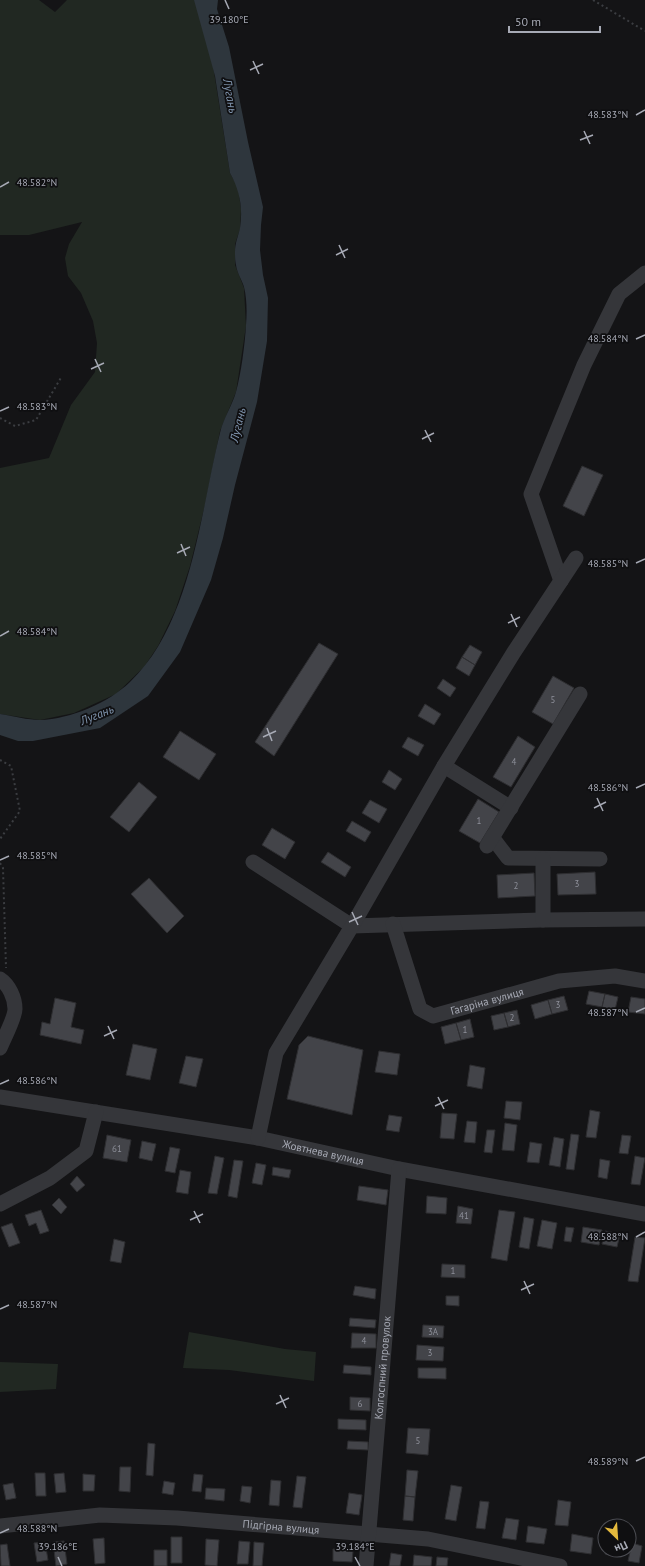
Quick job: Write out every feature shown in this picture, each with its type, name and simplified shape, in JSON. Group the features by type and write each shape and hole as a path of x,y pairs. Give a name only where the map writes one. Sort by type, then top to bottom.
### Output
{"street":[{"path":"561,582 531,494 584,365 619,294 645,273"},
{"path":"258,1138 276,1053 352,926 444,766 514,652 576,558"},
{"path":"580,694 490,842 508,858 600,859"},
{"path":"444,766 511,808"},
{"path":"543,859 543,920"},
{"path":"253,862 352,926 543,920 645,919"},
{"name":"Гагаріна вулиця","path":"393,924 420,1009 432,1016 559,981 615,976 645,981"},
{"path":"0,1048 15,1009 13,997 4,981"},
{"name":"Жовтнева вулиця","path":"0,1097 258,1138 399,1169 645,1214"},
{"path":"0,1204 50,1178 86,1151 96,1112"},
{"name":"Колгоспний провулок","path":"366,1566 399,1169"},
{"name":"Підгірна вулиця","path":"0,1526 100,1516 177,1518 428,1539 560,1566"}],"path":[{"path":"593,0 645,31"},
{"path":"0,418 15,426 36,420 62,376"},
{"path":"0,760 11,766 20,810 0,839"},
{"path":"0,863 3,868 4,981"}],"shaded area":[{"path":"0,0 39,0 55,12 67,0 195,0 213,66 230,173 238,187 241,209 240,229 235,244 235,265 244,288 246,326 236,392 220,431 205,505 190,566 175,611 158,646 144,667 116,694 74,713 40,720 0,714 0,468 49,458 71,405 95,372 97,343 93,321 81,293 68,276 65,258 69,244 82,222 29,235 0,235"},
{"path":"189,1332 285,1349 316,1352 314,1381 229,1370 183,1368"},
{"path":"0,1362 58,1364 56,1389 0,1392"}],"water":[{"name":"Лугань","path":"194,0 218,0 217,9 229,47 263,207 260,250 268,298 267,341 257,402 211,580 180,652 148,696 100,728 33,741 18,741 0,735 0,714 25,719 40,720 64,717 76,713 100,703 121,690 151,658 167,629 180,598 191,565 221,428 238,385 244,350 247,316 245,292 237,271 235,258 241,221 241,207 236,186 230,173 215,76"}],"building":[{"path":"582,466 603,475 584,516 563,506"},
{"path":"319,643 338,654 274,756 255,742"},
{"path":"470,645 482,652 475,665 462,657"},
{"path":"462,657 475,665 469,676 456,668"},
{"path":"553,676 574,688 553,724 532,712"},
{"path":"443,679 456,688 450,697 437,688"},
{"path":"425,704 441,714 434,725 418,716"},
{"path":"180,731 216,754 199,780 163,757"},
{"path":"518,736 535,747 511,787 493,777"},
{"path":"408,737 424,745 418,756 402,747"},
{"path":"389,770 402,779 395,790 382,782"},
{"path":"139,782 157,797 129,832 110,817"},
{"path":"478,799 499,812 480,843 459,831"},
{"path":"370,800 387,809 379,823 362,813"},
{"path":"352,821 371,832 365,842 346,831"},
{"path":"272,828 295,842 285,859 262,845"},
{"path":"328,852 351,867 345,877 321,862"},
{"path":"595,872 596,894 558,895 557,874"},
{"path":"534,873 535,896 498,898 497,875"},
{"path":"149,878 184,916 167,933 131,894"},
{"path":"589,991 605,994 602,1007 586,1004"},
{"path":"605,994 618,997 615,1010 602,1007"},
{"path":"564,996 568,1010 552,1014 548,1000"},
{"path":"631,997 645,999 645,1014 628,1012"},
{"path":"55,998 76,1003 71,1027 84,1030 81,1044 40,1035 42,1022 50,1024"},
{"path":"548,1000 552,1014 535,1019 531,1005"},
{"path":"517,1010 520,1024 508,1027 504,1013"},
{"path":"504,1013 508,1027 494,1030 491,1016"},
{"path":"470,1019 474,1037 461,1040 456,1023"},
{"path":"456,1023 461,1040 445,1044 441,1027"},
{"path":"308,1036 363,1050 352,1115 287,1099 299,1045"},
{"path":"133,1044 157,1049 150,1080 126,1075"},
{"path":"379,1051 400,1054 397,1075 375,1072"},
{"path":"186,1056 203,1059 196,1087 179,1083"},
{"path":"470,1065 485,1068 482,1089 467,1086"},
{"path":"506,1101 522,1102 520,1120 504,1118"},
{"path":"590,1110 600,1112 596,1138 586,1137"},
{"path":"442,1113 457,1114 454,1139 440,1138"},
{"path":"389,1115 402,1117 399,1132 386,1130"},
{"path":"467,1121 477,1122 475,1143 464,1142"},
{"path":"505,1123 517,1125 514,1151 502,1150"},
{"path":"487,1130 495,1130 492,1153 484,1152"},
{"path":"571,1134 579,1135 574,1170 566,1169"},
{"path":"107,1135 131,1140 127,1162 103,1158"},
{"path":"622,1135 631,1136 628,1154 619,1153"},
{"path":"554,1137 564,1139 560,1167 549,1165"},
{"path":"142,1141 156,1144 152,1161 139,1158"},
{"path":"530,1142 542,1144 539,1163 527,1162"},
{"path":"170,1147 180,1149 175,1173 165,1171"},
{"path":"215,1156 224,1158 217,1194 208,1193"},
{"path":"635,1156 645,1158 640,1185 631,1184"},
{"path":"600,1159 610,1161 607,1179 598,1177"},
{"path":"234,1160 243,1161 237,1198 228,1196"},
{"path":"256,1163 266,1165 262,1185 252,1183"},
{"path":"273,1167 291,1170 289,1178 272,1175"},
{"path":"180,1170 191,1172 188,1194 176,1192"},
{"path":"77,1176 85,1185 77,1192 70,1184"},
{"path":"359,1186 388,1190 386,1205 357,1200"},
{"path":"427,1196 447,1198 446,1214 426,1213"},
{"path":"59,1198 67,1207 61,1214 52,1205"},
{"path":"458,1206 473,1209 471,1224 456,1223"},
{"path":"41,1210 49,1231 40,1234 36,1223 29,1226 25,1215"},
{"path":"499,1210 515,1212 507,1261 491,1258"},
{"path":"524,1217 534,1219 529,1249 519,1247"},
{"path":"542,1220 557,1223 552,1249 537,1246"},
{"path":"12,1223 20,1243 9,1247 1,1227"},
{"path":"566,1227 574,1228 571,1242 564,1241"},
{"path":"583,1227 602,1230 599,1245 581,1242"},
{"path":"605,1231 620,1234 617,1247 602,1244"},
{"path":"635,1237 645,1238 638,1282 628,1281"},
{"path":"114,1239 125,1242 121,1263 110,1261"},
{"path":"442,1264 465,1265 465,1278 441,1277"},
{"path":"355,1286 376,1289 375,1299 353,1295"},
{"path":"446,1296 459,1296 459,1306 446,1305"},
{"path":"350,1318 376,1320 375,1328 349,1326"},
{"path":"423,1325 444,1326 443,1338 422,1337"},
{"path":"352,1333 376,1334 376,1348 351,1348"},
{"path":"417,1345 444,1347 443,1361 416,1360"},
{"path":"344,1365 371,1367 371,1375 343,1373"},
{"path":"418,1368 446,1368 446,1379 418,1378"},
{"path":"350,1397 370,1398 370,1411 350,1410"},
{"path":"338,1419 366,1420 366,1430 338,1429"},
{"path":"408,1428 430,1429 428,1455 406,1453"},
{"path":"348,1441 368,1442 368,1450 347,1449"},
{"path":"148,1443 155,1444 153,1476 146,1475"},
{"path":"120,1467 131,1467 130,1492 119,1491"},
{"path":"407,1470 418,1471 415,1497 405,1496"},
{"path":"35,1473 45,1473 46,1496 36,1496"},
{"path":"64,1473 66,1492 56,1493 54,1474"},
{"path":"83,1474 95,1475 94,1491 83,1491"},
{"path":"194,1474 203,1475 201,1492 192,1491"},
{"path":"297,1476 306,1477 302,1508 293,1507"},
{"path":"271,1480 281,1481 279,1506 269,1505"},
{"path":"164,1481 175,1483 173,1495 162,1493"},
{"path":"13,1483 16,1498 6,1500 3,1485"},
{"path":"451,1485 462,1487 456,1521 445,1519"},
{"path":"242,1486 252,1487 250,1503 240,1501"},
{"path":"206,1488 225,1489 224,1501 205,1499"},
{"path":"349,1493 362,1495 359,1515 346,1513"},
{"path":"405,1496 415,1497 413,1521 403,1520"},
{"path":"558,1500 571,1502 568,1526 555,1525"},
{"path":"480,1501 489,1502 485,1529 476,1528"},
{"path":"506,1518 519,1520 516,1540 502,1538"},
{"path":"528,1526 547,1529 544,1544 526,1542"},
{"path":"572,1534 593,1538 591,1554 570,1551"},
{"path":"171,1537 182,1537 182,1563 171,1563"},
{"path":"104,1538 105,1563 95,1564 93,1539"},
{"path":"206,1539 219,1540 217,1566 205,1565"},
{"path":"64,1541 67,1564 56,1566 53,1542"},
{"path":"239,1541 250,1542 248,1564 237,1564"},
{"path":"45,1542 48,1560 37,1562 34,1543"},
{"path":"254,1542 264,1543 262,1566 253,1566"},
{"path":"7,1544 10,1566 1,1566 0,1545"},
{"path":"637,1544 642,1546 639,1563 628,1561 629,1558 637,1558"},
{"path":"333,1549 353,1551 352,1562 333,1561"},
{"path":"154,1550 167,1550 167,1566 154,1566"},
{"path":"391,1553 402,1555 400,1566 389,1566"},
{"path":"414,1555 432,1557 431,1566 413,1566"},
{"path":"437,1557 448,1558 447,1566 436,1566"}]}
